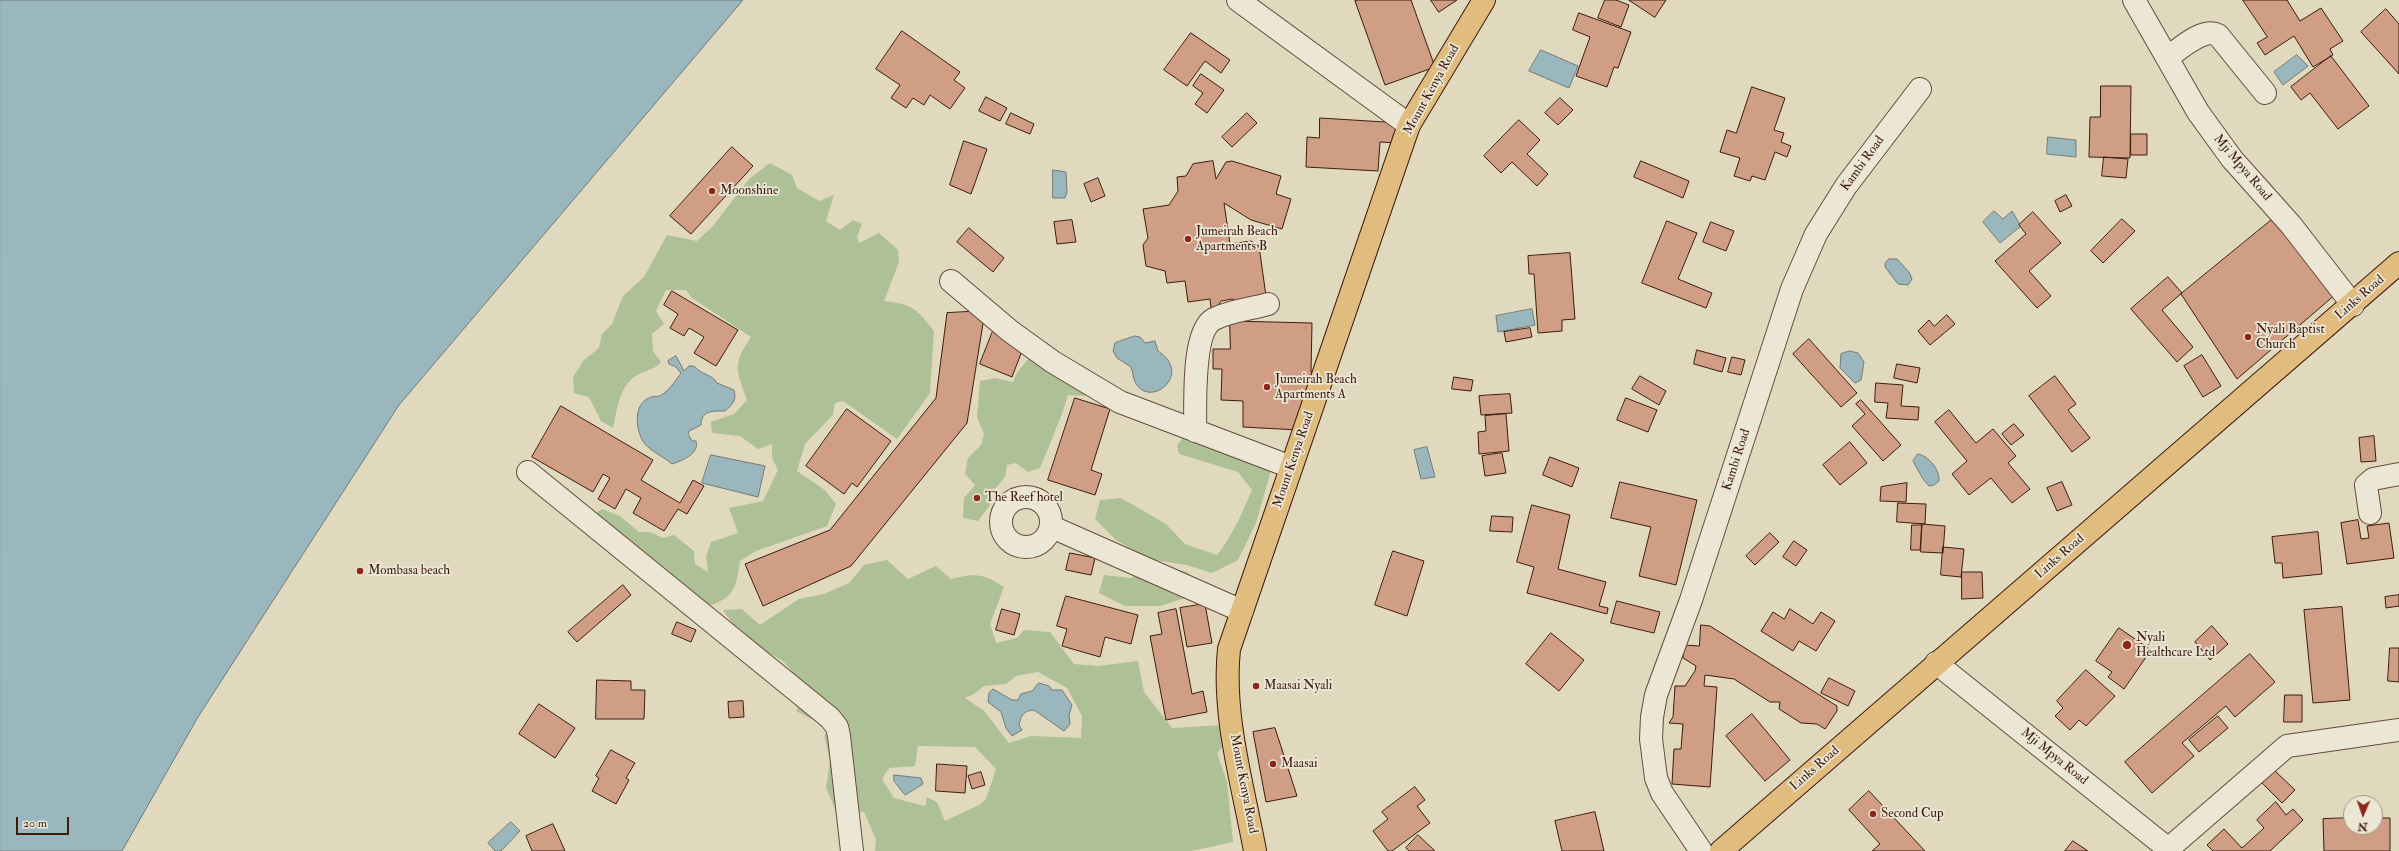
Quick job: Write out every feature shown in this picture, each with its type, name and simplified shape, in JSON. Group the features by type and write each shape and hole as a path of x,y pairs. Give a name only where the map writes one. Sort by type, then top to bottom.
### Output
{"main road":[{"name":"Mount Kenya Road","path":"1256,851 1228,708 1226,676 1229,649 1409,125 1484,0"},
{"name":"Links Road","path":"1721,851 1936,663 2353,305 2399,263"}],"street":[{"path":"1238,0 1409,125"},
{"name":"Mji Mpya Road","path":"2134,0 2168,57 2198,112 2232,159 2291,225 2353,305"},
{"path":"2168,57 2206,33 2214,32 2218,34 2265,93"},
{"name":"Kambi Road","path":"1701,851 1662,793 1656,778 1650,739 1656,695 1691,600 1792,289 1813,241 1846,186 1920,89"},
{"path":"951,281 1016,335 1053,362 1097,390 1120,402 1291,467"},
{"path":"1195,431 1197,356 1205,329 1214,319 1268,304"},
{"path":"528,472 830,718 837,727 839,736 852,851"},
{"path":"2370,513 2366,485 2373,479 2399,474"},
{"path":"1052,527 1242,611"},
{"name":"Mji Mpya Road","path":"1936,663 2170,850"},
{"path":"2170,850 2287,746 2399,730"}],"green space":[{"path":"770,163 792,175 797,188 819,201 834,195 826,221 840,230 853,220 862,224 857,237 859,243 879,233 898,250 899,262 884,301 913,308 923,317 934,331 930,393 897,439 843,401 835,403 833,415 805,444 797,471 825,490 836,504 827,526 756,551 740,561 733,590 724,599 708,606 594,514 602,509 620,516 639,532 650,532 663,538 674,535 694,551 695,564 708,572 706,556 711,542 738,533 729,508 763,501 778,470 772,458 772,444 758,449 740,436 712,433 711,422 734,414 747,400 738,374 738,361 751,337 692,298 686,290 666,290 656,311 664,324 652,334 653,351 661,362 655,367 637,375 629,382 619,400 613,428 601,421 589,397 574,393 573,377 584,360 599,348 602,334 612,324 623,296 644,277 667,235 697,241 713,226 749,179"},
{"path":"1041,342 1065,358 1075,370 1089,396 1068,395 1062,414 1040,468 1028,472 1016,463 1007,465 1005,477 995,489 987,491 990,505 978,521 963,518 964,498 975,485 965,474 968,458 981,445 984,434 977,417 980,381 995,378 1013,382 1017,373"},
{"path":"1185,436 1240,458 1268,446 1280,451 1270,474 1256,523 1238,560 1212,573 1187,565 1148,559 1116,540 1095,519 1100,500 1121,498 1166,524 1185,544 1217,555 1232,532 1252,490 1238,472 1179,454 1177,445"},
{"path":"887,560 908,579 936,566 951,579 973,575 997,582 1004,587 990,624 996,643 1017,638 1024,630 1050,632 1074,664 1098,666 1138,661 1144,692 1172,728 1223,725 1224,745 1217,753 1227,782 1233,842 1191,851 875,851 876,839 864,812 836,811 826,788 830,760 824,735 845,730 842,713 811,719 796,711 807,689 783,661 758,647 732,623 723,610 742,609 760,625 799,599 824,594 849,583 864,565","holes":["1038,672 1067,688 1082,716 1081,738 1031,736 1009,743 984,711 965,698 974,694 984,686 1006,684 1016,676","918,746 975,747 996,769 986,799 979,805 945,821 937,802 927,797 925,806 894,798 882,779 889,768 915,766"]},
{"path":"1155,565 1187,572 1202,585 1188,597 1160,606 1125,606 1099,593 1104,575 1131,578"}],"water":[{"path":"0,0 743,0 399,405 198,717 122,851 0,851"},
{"path":"1541,50 1578,66 1569,88 1529,71"},
{"path":"2297,55 2308,66 2283,85 2274,72"},
{"path":"2048,137 2076,140 2076,157 2047,154"},
{"path":"1053,170 1066,172 1067,192 1065,198 1053,198"},
{"path":"1994,211 2003,219 2012,211 2021,226 2000,243 1983,222"},
{"path":"1889,259 1897,259 1909,272 1912,279 1908,285 1898,284 1885,267 1885,264"},
{"path":"1532,309 1535,325 1498,332 1496,316"},
{"path":"1135,336 1140,337 1145,343 1155,341 1158,351 1168,360 1172,369 1171,378 1166,385 1159,390 1152,392 1144,391 1137,385 1131,367 1117,358 1113,351 1115,343"},
{"path":"1850,351 1858,353 1864,362 1861,380 1855,383 1840,368 1841,354"},
{"path":"676,356 684,371 689,366 694,366 715,380 717,383 734,390 735,397 732,404 725,411 712,411 703,416 701,425 689,431 688,434 692,441 696,441 695,450 689,456 672,464 651,450 645,444 639,433 637,420 640,407 644,402 651,397 661,395 666,392 681,373 676,367 669,364 668,361"},
{"path":"1427,447 1435,477 1421,479 1414,450"},
{"path":"1918,454 1930,461 1936,468 1939,481 1934,485 1929,486 1923,479 1913,461"},
{"path":"711,455 765,466 758,497 702,483"},
{"path":"1039,683 1049,686 1052,690 1062,690 1072,705 1069,715 1070,724 1064,731 1034,710 1023,714 1019,725 1022,730 1012,736 1006,728 1001,712 988,702 989,693 993,689 1012,700 1018,700 1021,694 1032,691"},
{"path":"894,775 921,778 923,784 905,795 894,781"},
{"path":"511,822 520,831 501,851 495,851 488,843"}],"building":[{"path":"1411,0 1435,67 1385,85 1355,1"},
{"path":"1431,0 1457,0 1439,12"},
{"path":"1605,0 1616,0 1629,5 1621,27 1598,18"},
{"path":"1629,0 1666,0 1655,17"},
{"path":"2243,0 2287,0 2300,21 2321,8 2343,41 2330,49 2333,55 2313,67 2294,36 2265,55 2257,43 2267,37"},
{"path":"2386,9 2399,24 2399,74 2361,32"},
{"path":"1579,13 1631,32 1618,68 1614,67 1607,87 1576,76 1590,37 1573,30"},
{"path":"902,31 960,72 954,80 965,88 950,109 930,95 924,105 913,98 906,108 891,98 900,85 876,69"},
{"path":"1191,33 1230,60 1221,73 1205,61 1187,86 1164,70"},
{"path":"2331,56 2369,106 2338,129 2310,93 2301,100 2291,87"},
{"path":"1201,74 1224,90 1207,113 1195,104 1203,93 1193,86"},
{"path":"2101,86 2131,86 2130,158 2089,157 2090,117 2100,117"},
{"path":"1752,87 1785,98 1774,130 1784,133 1781,142 1791,146 1787,157 1775,152 1765,180 1752,176 1750,181 1734,176 1740,158 1720,152 1727,130 1736,133"},
{"path":"986,97 1007,108 1000,121 979,111"},
{"path":"1560,98 1573,110 1558,125 1545,113"},
{"path":"1011,113 1034,124 1030,134 1006,124"},
{"path":"1247,113 1257,123 1232,147 1222,137"},
{"path":"1320,118 1401,123 1399,143 1380,142 1378,171 1306,167 1307,137 1319,138"},
{"path":"1519,120 1540,140 1527,154 1548,174 1537,186 1512,162 1501,173 1484,156"},
{"path":"2131,134 2147,134 2147,155 2131,155"},
{"path":"964,141 987,149 971,194 950,185"},
{"name":"Moonshine","path":"732,147 753,166 691,234 670,216"},
{"path":"2104,157 2128,159 2126,178 2102,176"},
{"name":"Jumeirah Beach Apartments B","path":"1213,161 1216,179 1226,162 1232,161 1281,176 1276,194 1291,199 1282,229 1251,220 1224,203 1230,244 1251,241 1259,246 1266,296 1236,306 1233,299 1221,301 1212,316 1210,299 1188,302 1185,281 1167,283 1165,271 1146,266 1143,245 1148,238 1143,209 1169,205 1178,191 1177,177 1186,176 1193,164"},
{"path":"1641,161 1689,181 1683,198 1634,177"},
{"path":"1098,178 1105,196 1091,202 1084,184"},
{"path":"2066,195 2072,206 2060,212 2055,201"},
{"path":"2033,212 2061,243 2029,271 2051,296 2037,308 1995,261 2026,234 2019,225"},
{"name":"Nyali Baptist Church","path":"2274,218 2336,294 2237,379 2181,294"},
{"path":"2122,219 2135,231 2103,263 2091,251"},
{"path":"1072,220 1076,242 1057,244 1054,222"},
{"path":"1667,221 1697,233 1678,279 1712,293 1706,308 1642,283"},
{"path":"1711,222 1734,231 1726,251 1703,242"},
{"path":"969,228 1004,258 993,272 957,242"},
{"path":"1570,253 1575,319 1562,320 1562,331 1538,333 1534,274 1529,274 1528,256"},
{"path":"2168,277 2182,293 2162,310 2193,347 2177,362 2131,309"},
{"path":"672,291 738,330 716,366 694,353 704,337 689,328 684,336 670,328 678,314 664,305"},
{"path":"985,311 967,423 851,566 763,606 745,564 830,530 936,398 947,313"},
{"path":"1947,315 1955,324 1930,345 1918,331 1929,320 1934,326"},
{"name":"Jumeirah Beach Apartments A","path":"1230,321 1312,323 1311,372 1316,374 1298,430 1243,427 1243,401 1221,400 1222,369 1213,369 1213,349 1230,349"},
{"path":"1530,328 1532,337 1506,342 1504,332"},
{"path":"993,331 1025,343 1012,377 980,364"},
{"path":"1809,339 1857,393 1841,407 1793,354"},
{"path":"1697,350 1726,358 1722,372 1694,364"},
{"path":"2202,355 2221,386 2203,397 2184,366"},
{"path":"1732,357 1745,360 1741,375 1728,372"},
{"path":"1897,364 1920,368 1917,383 1894,378"},
{"path":"1640,376 1666,391 1659,405 1632,389"},
{"path":"2055,376 2076,404 2068,410 2090,438 2072,452 2029,396"},
{"path":"1454,377 1473,380 1471,391 1452,389"},
{"path":"1876,383 1903,385 1901,406 1919,407 1918,420 1886,418 1888,403 1875,402"},
{"path":"1510,394 1512,413 1481,415 1479,396"},
{"path":"1075,398 1110,409 1091,470 1102,474 1095,495 1048,480"},
{"path":"1626,398 1657,410 1648,432 1617,420"},
{"path":"1861,400 1901,445 1883,461 1852,426 1865,414 1856,404"},
{"path":"561,406 653,460 641,480 680,503 693,480 704,486 687,514 678,509 664,531 633,513 641,498 626,489 615,509 598,499 610,478 603,474 593,492 532,457"},
{"path":"847,409 891,441 857,487 852,483 844,494 806,466"},
{"path":"1949,410 1976,443 1993,429 2016,456 2008,463 2030,489 2012,503 1991,478 1969,495 1952,474 1967,461 1935,422"},
{"path":"1506,414 1509,451 1479,454 1478,432 1486,431 1485,416"},
{"path":"2014,424 2024,435 2011,445 2002,434"},
{"path":"2374,436 2376,461 2361,462 2359,438"},
{"path":"1850,442 1867,463 1840,485 1823,465"},
{"path":"1502,453 1506,473 1485,476 1482,456"},
{"path":"1550,457 1579,468 1572,487 1543,475"},
{"path":"1620,482 1697,500 1676,585 1639,576 1651,527 1611,518"},
{"path":"2062,482 2072,505 2057,511 2047,488"},
{"path":"1907,483 1906,502 1880,501 1881,487"},
{"path":"1898,503 1926,504 1925,524 1897,522"},
{"path":"1532,505 1570,515 1558,569 1606,582 1599,606 1608,608 1607,614 1527,593 1534,567 1517,562"},
{"path":"1492,516 1513,517 1512,532 1490,531"},
{"path":"2358,520 2361,539 2369,538 2367,526 2389,523 2394,558 2347,564 2341,523"},
{"path":"1922,524 1945,526 1943,553 1921,552"},
{"path":"1912,525 1922,525 1920,550 1911,550"},
{"path":"2318,532 2322,574 2283,578 2282,563 2275,563 2272,537"},
{"path":"1770,533 1779,542 1755,565 1746,556"},
{"path":"1794,541 1807,550 1796,566 1783,557"},
{"path":"1943,547 1964,549 1961,577 1941,575"},
{"path":"1393,551 1424,561 1407,616 1375,605"},
{"path":"1070,553 1095,558 1091,575 1066,570"},
{"path":"1962,572 1982,572 1983,598 1962,599"},
{"path":"623,585 631,595 577,642 568,632"},
{"path":"2399,595 2399,606 2386,608 2385,597"},
{"path":"1066,596 1138,615 1131,644 1105,637 1100,657 1062,646 1067,629 1057,626"},
{"path":"1617,601 1660,612 1654,633 1611,623"},
{"path":"1205,604 1212,643 1187,647 1180,608"},
{"path":"2342,607 2350,700 2313,703 2304,610"},
{"path":"1002,609 1020,614 1014,635 996,630"},
{"path":"1176,609 1192,694 1203,691 1207,712 1166,720 1150,636 1162,634 1158,613"},
{"path":"1790,609 1813,624 1821,612 1835,621 1816,651 1799,641 1793,651 1761,631 1773,612 1784,619"},
{"path":"677,622 696,630 691,642 672,634"},
{"path":"1701,625 1710,626 1837,706 1837,711 1825,729 1817,724 1801,723 1779,709 1780,702 1770,702 1734,679 1705,675 1704,686 1717,687 1710,787 1672,784 1674,749 1681,749 1683,724 1669,723 1673,717 1675,686 1685,686 1695,671 1696,666 1683,658 1684,645 1699,646"},
{"path":"2212,626 2228,644 2210,660 2195,642"},
{"path":"2119,628 2151,650 2124,689 2108,677 2112,672 2096,661"},
{"path":"1551,633 1584,660 1559,691 1526,664"},
{"path":"2390,648 2399,648 2399,682 2388,681"},
{"path":"2250,654 2275,682 2235,717 2226,706 2182,743 2194,756 2152,793 2125,762"},
{"path":"2086,670 2115,696 2086,726 2079,720 2070,730 2055,716 2063,708 2057,701"},
{"path":"1829,678 1855,691 1848,706 1821,693"},
{"path":"597,680 631,681 631,690 645,690 644,719 596,719"},
{"path":"2285,695 2302,695 2302,722 2284,722"},
{"path":"743,701 744,717 729,718 728,702"},
{"path":"539,704 575,728 555,758 519,734"},
{"path":"1752,714 1790,760 1765,781 1726,736"},
{"path":"2218,716 2228,728 2199,752 2189,740"},
{"name":"Maasai","path":"1275,728 1297,796 1266,802 1253,732"},
{"path":"611,750 635,763 626,778 629,780 616,804 592,791 599,778 596,776"},
{"path":"937,764 967,766 965,793 936,791"},
{"path":"2274,770 2295,790 2282,803 2261,782"},
{"path":"981,772 985,785 972,789 968,776"},
{"path":"1415,787 1425,800 1417,806 1430,823 1392,851 1388,851 1373,831 1388,819 1382,812"},
{"path":"1869,791 1925,851 1872,851 1880,844 1849,810"},
{"path":"2276,802 2286,815 2293,809 2303,820 2270,851 2213,851 2207,845 2224,829 2242,848 2264,828 2257,820"},
{"path":"1595,812 1604,851 1562,851 1555,821"},
{"path":"2343,818 2343,835 2383,835 2383,818 2390,818 2390,851 2324,851 2323,819"},
{"path":"553,824 565,851 532,851 526,836"},
{"path":"1418,835 1435,851 1409,851 1406,848"},
{"path":"2073,841 2088,851 2065,851"}],"place":[{"name":"Moonshine","path":"712,191"},
{"name":"Jumeirah Beach Apartments B","path":"1188,239"},
{"name":"Nyali Baptist Church","path":"2248,337"},
{"name":"Jumeirah Beach Apartments A","path":"1267,387"},
{"name":"The Reef hotel","path":"977,498"},
{"name":"Mombasa beach","path":"360,571"},
{"name":"Nyali Healthcare Ltd","path":"2127,645"},
{"name":"Maasai Nyali","path":"1256,686"},
{"name":"Maasai","path":"1273,764"},
{"name":"Second Cup","path":"1873,814"}]}
